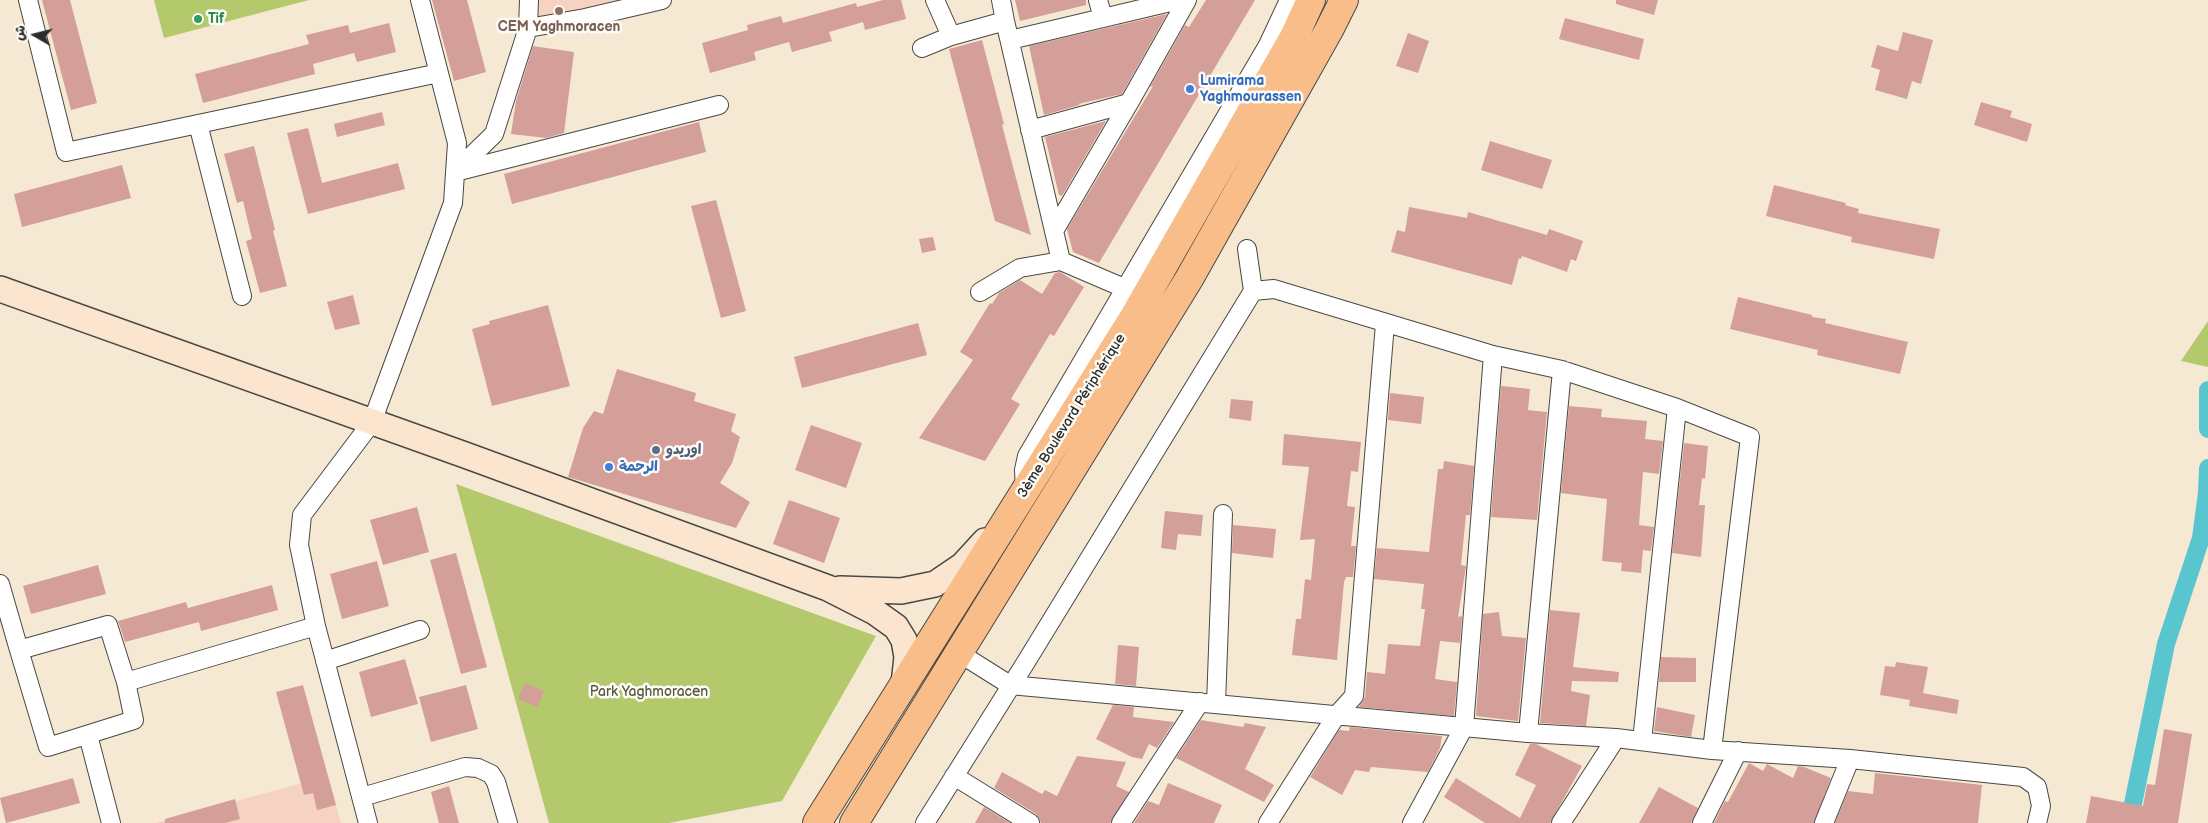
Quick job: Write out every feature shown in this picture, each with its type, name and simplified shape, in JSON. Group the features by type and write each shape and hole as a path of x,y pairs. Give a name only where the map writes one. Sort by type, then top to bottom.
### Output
{"highway":[{"name":"3ème Boulevard Périphérique","path":"817,823 1134,317 1294,37 1310,0"},
{"name":"3ème Boulevard Périphérique","path":"854,823 1189,279 1344,0"}],"main road":[{"path":"0,289 828,588 875,612 896,627 904,640 907,657 904,684"},
{"path":"828,588 901,591 935,584 963,565 986,540 1025,491"}],"street":[{"path":"28,0 66,152 439,73"},
{"path":"368,823 316,626 299,545 302,515 372,422 453,204 457,144 420,0"},
{"path":"455,172 494,134 528,28 529,0"},
{"path":"528,28 586,18 662,0"},
{"path":"935,0 951,36"},
{"path":"1001,0 1061,261"},
{"path":"1098,0 1103,18"},
{"path":"1010,40 1179,0"},
{"path":"1054,231 1129,103 1186,0"},
{"path":"1025,491 1024,470 1027,456 1268,45 1289,0"},
{"path":"922,48 951,36 1006,21"},
{"path":"1030,130 1129,103"},
{"path":"455,172 719,105"},
{"path":"198,124 242,296"},
{"path":"925,823 1031,654 1253,290 1247,249"},
{"path":"980,292 1020,268 1061,261 1124,288"},
{"path":"1253,290 1274,289 1493,355 1562,370 1677,408 1750,437 1712,750"},
{"path":"1268,823 1336,716 1354,696 1385,324"},
{"path":"1412,823 1464,727 1493,355"},
{"path":"1528,734 1562,370"},
{"path":"1642,741 1677,408"},
{"path":"1121,823 1208,703 1222,514"},
{"path":"0,584 19,650 48,747 134,720 126,682 108,625 19,650"},
{"path":"126,682 316,626"},
{"path":"325,661 420,630"},
{"path":"959,653 1010,685 1528,734 1616,738 1712,750 1850,758 2023,777 2037,787 2041,806 2037,823"},
{"path":"88,735 111,823"},
{"path":"1561,823 1616,738"},
{"path":"1702,823 1738,751"},
{"path":"1824,823 1850,758"},
{"path":"362,796 465,767 478,768 491,774 496,782 508,823"},
{"path":"954,776 1030,823"}],"shaded area":[{"name":"CEM Yaghmoracen","path":"538,0 627,0 536,22"},
{"path":"328,776 341,823 156,823"}],"green space":[{"name":"Tif","path":"154,0 309,0 164,38"},
{"path":"2208,321 2208,367 2181,361"},
{"name":"Park Yaghmoracen","path":"456,484 876,636 782,801 669,823 549,823"}],"building":[{"path":"42,0 70,0 97,103 71,110"},
{"path":"432,0 467,0 486,72 454,81"},
{"path":"883,0 901,0 906,19 865,30 863,22 829,32 832,41 792,52 789,42 754,52 756,60 710,73 702,43 748,30 747,25 781,16 783,23 856,3 857,7"},
{"path":"1015,0 1086,0 1086,5 1020,21"},
{"path":"1206,0 1255,0 1099,263 1073,252 1067,229 1153,86 1150,87 1185,25 1189,27"},
{"path":"1616,0 1658,0 1654,15 1616,4"},
{"path":"1167,14 1122,94 1078,104 1080,105 1044,115 1029,46"},
{"path":"1565,18 1644,39 1639,60 1559,39"},
{"path":"389,23 396,52 357,62 354,53 313,64 315,74 203,103 195,74 309,44 306,35 348,25 350,33"},
{"path":"1903,32 1933,40 1921,84 1912,81 1907,99 1875,90 1880,70 1871,67 1877,45 1898,51"},
{"path":"1408,33 1429,41 1418,73 1396,66"},
{"path":"982,40 1031,235 995,221 949,49"},
{"path":"533,46 574,52 564,133 546,138 511,134 516,101"},
{"path":"1981,102 2012,111 2010,117 2032,124 2027,142 1974,125"},
{"path":"382,112 385,125 337,137 334,124"},
{"path":"1106,121 1062,196 1059,195 1045,137"},
{"path":"699,122 706,152 512,204 504,174"},
{"path":"308,128 322,183 398,163 405,189 308,214 287,133"},
{"path":"1490,141 1552,160 1542,189 1481,170"},
{"path":"254,146 287,286 260,293 246,241 252,239 243,201 237,203 224,154"},
{"path":"122,165 131,198 22,227 14,194"},
{"path":"1774,185 1846,203 1845,205 1859,209 1858,213 1940,229 1934,259 1851,242 1852,237 1766,216"},
{"path":"716,200 746,311 721,318 691,206"},
{"path":"1409,207 1467,218 1468,212 1547,235 1549,229 1583,241 1576,261 1571,259 1567,272 1522,256 1521,259 1519,258 1512,285 1391,252 1397,230 1405,232"},
{"path":"933,237 936,250 922,253 919,239"},
{"path":"1060,272 1084,287 1054,336 1050,334 1011,399 1020,404 985,461 919,438 973,360 960,352 990,303 992,304 999,293 1020,280 1042,294 1055,273"},
{"path":"353,295 360,324 335,330 327,302"},
{"path":"1738,297 1826,319 1825,323 1908,342 1900,374 1817,355 1818,350 1730,329"},
{"path":"548,305 570,386 492,406 472,329 490,324 489,321"},
{"path":"918,323 927,355 802,388 794,357"},
{"name":"اوريدو","path":"617,369 696,393 694,401 736,414 731,431 740,437 732,463 720,483 750,502 736,528 568,477 583,428 594,411 603,414"},
{"path":"1501,386 1530,389 1528,410 1547,412 1537,520 1491,517"},
{"path":"1390,393 1424,397 1421,424 1388,420"},
{"path":"1231,399 1253,401 1251,421 1229,418"},
{"path":"1569,406 1602,409 1601,417 1647,421 1645,439 1663,441 1659,474 1643,472 1639,525 1654,527 1651,551 1643,550 1641,573 1621,571 1622,563 1602,561 1607,499 1561,493"},
{"path":"811,425 862,443 846,488 795,470"},
{"path":"1284,434 1361,442 1358,472 1351,471 1347,506 1355,507 1351,546 1356,546 1353,577 1346,577 1344,582 1337,660 1292,655 1296,619 1301,619 1305,579 1311,580 1315,539 1300,540 1309,467 1282,465"},
{"path":"1684,443 1708,446 1705,479 1702,478 1699,505 1705,505 1701,557 1672,553"},
{"path":"1444,461 1474,466 1470,515 1466,515 1461,565 1466,566 1458,617 1462,616 1460,643 1440,641 1435,679 1457,682 1454,716 1359,707 1365,697 1367,672 1385,674 1388,644 1420,646 1425,609 1421,609 1424,584 1374,579 1377,548 1429,552 1438,469 1443,469"},
{"path":"789,500 840,518 824,563 773,544"},
{"path":"417,507 429,552 383,565 370,520"},
{"path":"1165,511 1203,515 1201,536 1178,534 1176,550 1161,548"},
{"path":"1233,525 1276,529 1273,558 1232,553"},
{"path":"456,553 487,667 461,674 430,560"},
{"path":"377,561 389,606 342,619 330,574"},
{"path":"98,565 106,594 31,614 23,586"},
{"path":"272,585 278,610 201,631 199,622 125,642 118,621 186,602 188,608"},
{"path":"1550,610 1580,613 1573,667 1619,672 1618,682 1572,681 1571,691 1590,695 1586,726 1540,723"},
{"path":"1499,612 1502,636 1526,638 1518,721 1476,716 1483,614"},
{"path":"1118,645 1139,647 1136,686 1115,684"},
{"path":"1661,657 1696,658 1696,682 1659,682"},
{"path":"405,659 418,704 371,717 359,672"},
{"path":"1896,662 1928,667 1923,693 1959,700 1957,714 1909,706 1910,700 1880,695 1885,666 1895,667"},
{"path":"525,683 544,691 538,707 518,699"},
{"path":"303,685 336,805 317,810 313,793 304,795 276,692"},
{"path":"466,685 478,729 431,742 419,697"},
{"path":"1113,705 1134,707 1133,717 1174,722 1178,716 1157,748 1149,744 1142,759 1132,757 1096,739"},
{"path":"1657,707 1695,715 1691,737 1654,731"},
{"path":"1201,720 1243,727 1245,723 1266,727 1245,769 1274,785 1264,802 1176,758"},
{"path":"1350,727 1442,736 1440,748 1428,772 1371,767 1369,772 1355,770 1342,795 1310,777 1339,730 1349,731"},
{"path":"2164,729 2192,734 2178,823 2086,823 2091,796 2143,806 2147,784 2155,785"},
{"path":"1530,744 1536,744 1582,766 1550,823 1485,823 1444,797 1456,778 1520,818 1536,785 1515,775"},
{"path":"1077,756 1126,762 1116,786 1129,792 1110,823 1041,823 1036,814 994,788 1002,772 1042,794 1045,790 1057,796"},
{"path":"1749,763 1763,771 1767,764 1793,778 1798,766 1831,778 1814,823 1714,823 1725,801 1728,802"},
{"path":"1875,773 1982,785 1978,823 1835,823 1848,791 1873,794"},
{"path":"73,778 80,803 6,823 0,798"},
{"path":"1168,783 1222,805 1214,823 1134,823 1148,801 1159,805"},
{"path":"449,786 459,823 439,823 431,792"},
{"path":"1659,787 1698,808 1691,823 1639,823"},
{"path":"235,799 240,819 225,823 165,823 165,819"},
{"path":"984,807 1010,823 975,823"}],"waterway":[{"path":"2208,390 2208,429"},
{"path":"2129,823 2166,644 2201,538 2208,468"}],"place":[{"name":"CEM Yaghmoracen","path":"559,11"},
{"name":"Tif","path":"198,19"},
{"name":"Lumirama Yaghmourassen","path":"1190,89"},
{"name":"اوريدو","path":"656,450"},
{"name":"الرحمة","path":"609,467"}]}
